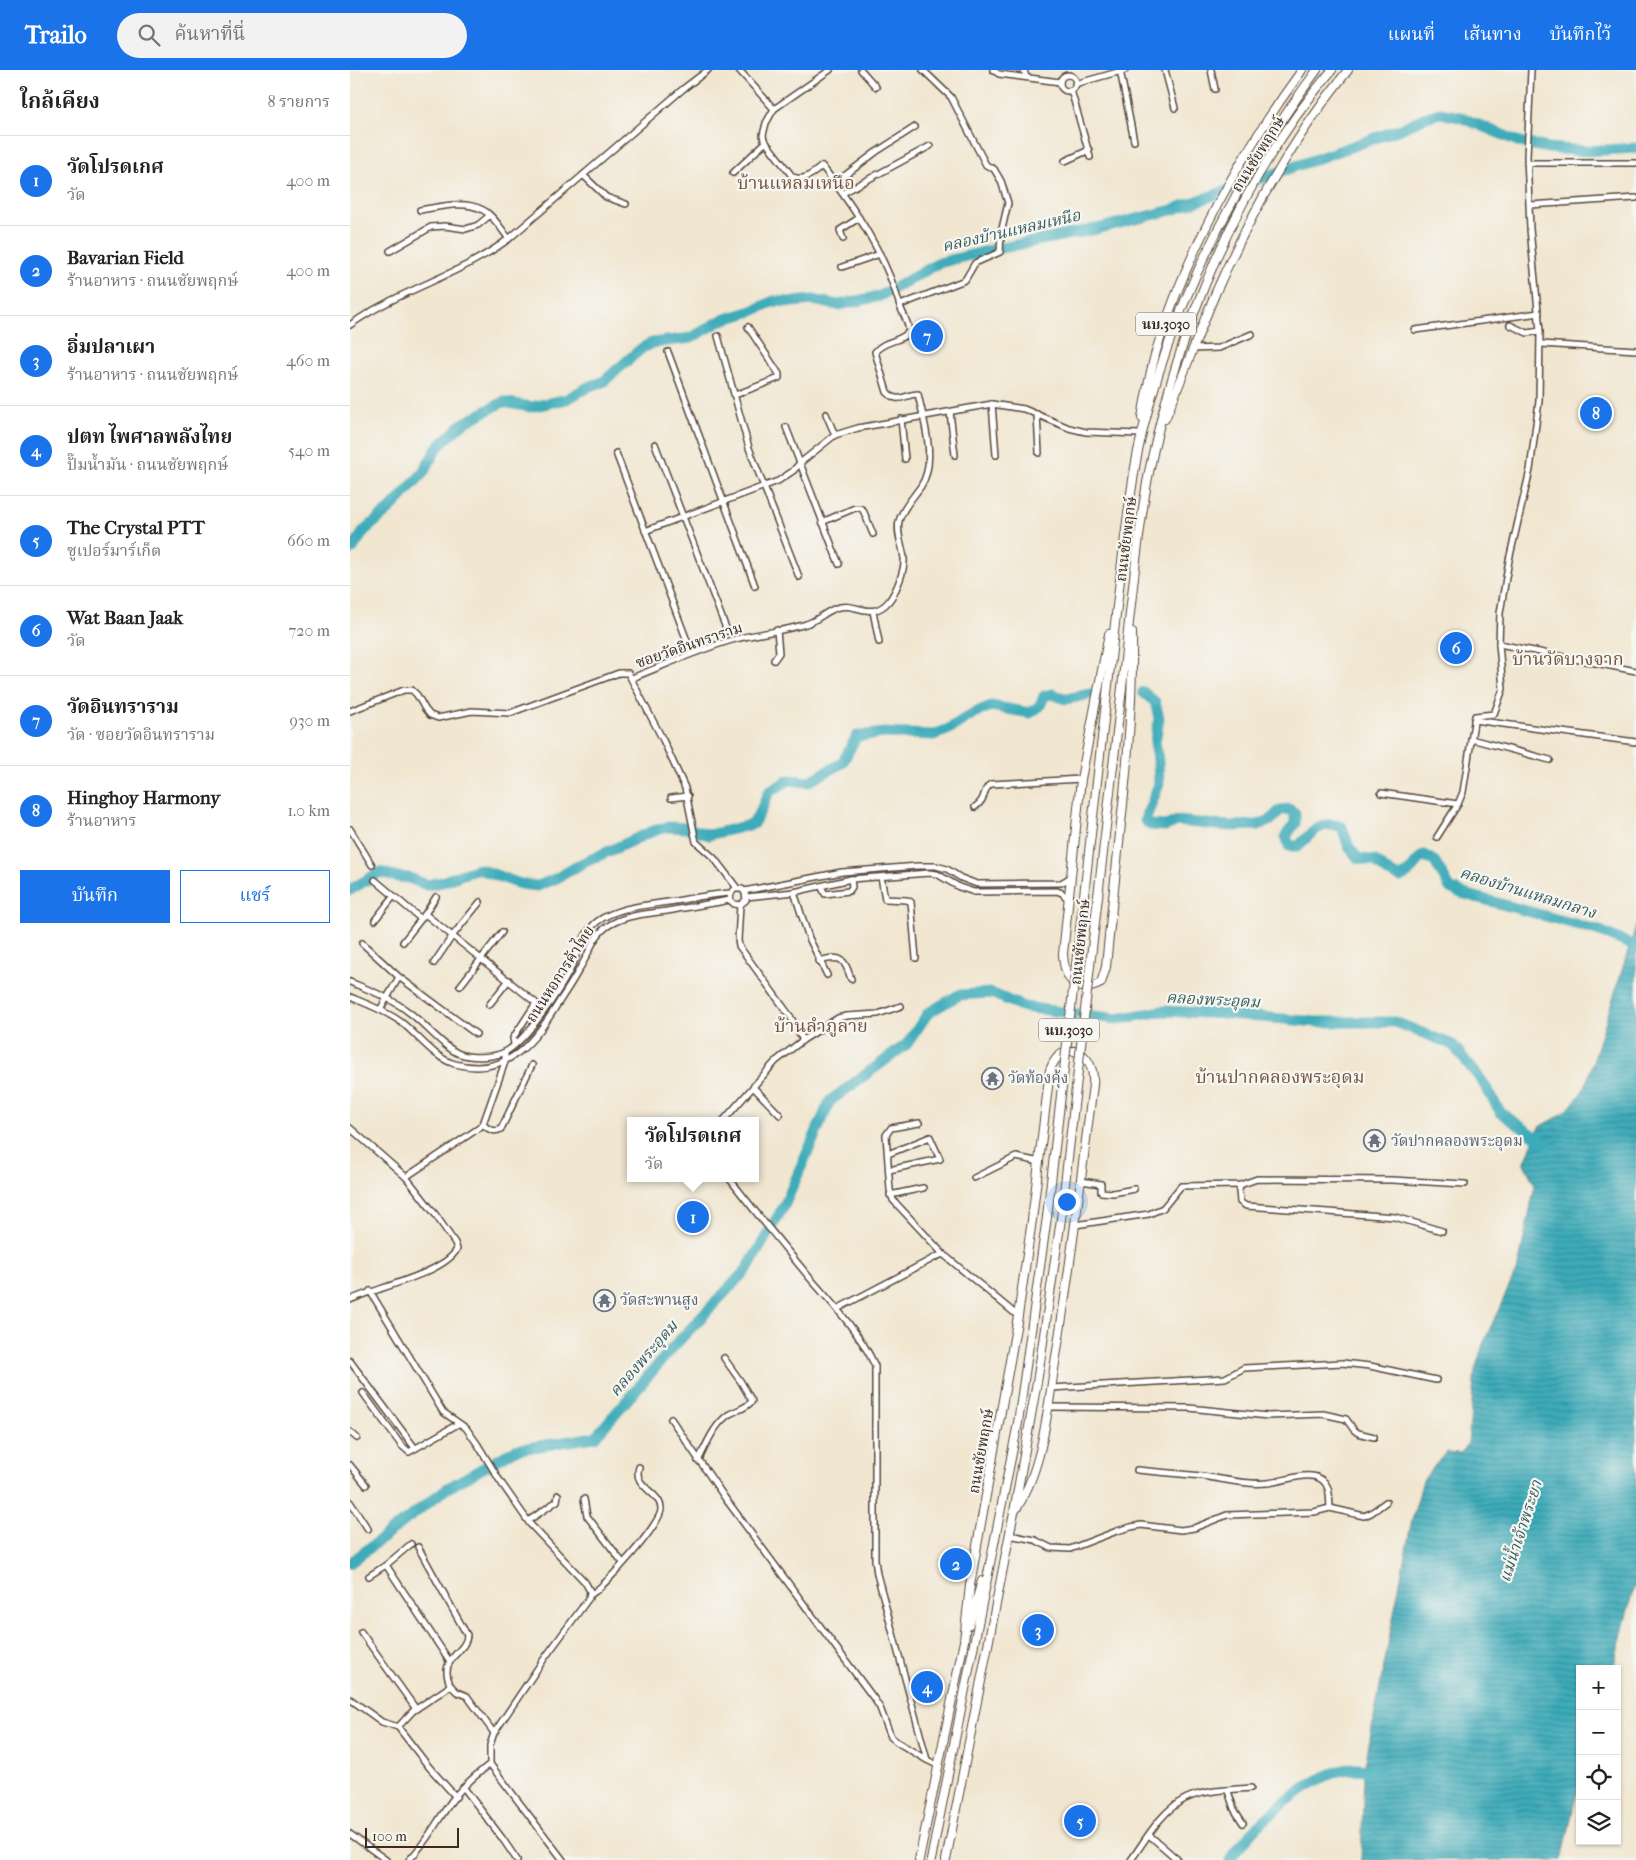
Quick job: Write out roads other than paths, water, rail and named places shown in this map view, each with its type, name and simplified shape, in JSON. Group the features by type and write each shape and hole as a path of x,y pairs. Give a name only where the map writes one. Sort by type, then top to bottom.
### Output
{"main road":[{"name":"ถนนชัยพฤกษ์","path":"1139,450 1139,434 1157,348 1195,249 1237,166 1270,113 1302,70"},
{"name":"ถนนชัยพฤกษ์","path":"931,1860 1025,1378 1047,1218 1128,510 1139,450 1152,398 1170,342 1193,282 1238,190 1267,141 1317,70"},
{"name":"ถนนชัยพฤกษ์","path":"946,1860 1014,1512 1038,1376 1061,1219 1132,598 1145,496 1157,437 1184,338 1223,244 1264,168 1295,120 1332,70"},
{"name":"ถนนชัยพฤกษ์","path":"1157,437 1217,291 1244,234 1288,156 1316,112 1348,70"},
{"path":"1118,597 1099,684 1082,779 1062,954 1068,977 1075,984 1085,988 1092,988 1101,983 1106,967 1133,678 1132,598"},
{"name":"ถนนชัยพฤกษ์","path":"919,1860 964,1642 970,1585 1018,1316 1040,1162 1050,1070 1055,1060 1061,1055 1067,1052 1078,1052 1085,1056 1091,1064 1094,1078 1075,1225 1040,1455 1020,1503 1014,1512"},
{"path":"964,1642 980,1584 990,1560"}],"street":[{"path":"350,325 418,287 493,251 708,70"},
{"path":"739,70 774,109"},
{"path":"830,70 774,109 763,130 763,135 766,142 796,179 803,179 822,166 836,183 860,218 880,254 908,324 909,333 882,345 875,352 887,392 892,397 898,399 918,394 930,459 928,472 922,486 904,509 899,521 898,530 904,567 890,600 873,611 879,642"},
{"path":"861,70 876,88"},
{"path":"900,305 965,280 975,263 1001,251 1001,233 1008,205 1001,181 994,169 986,164 951,97 923,70"},
{"path":"992,70 999,74 1060,82"},
{"path":"1024,70 1026,77"},
{"path":"1071,90 1075,84 1122,70 1134,141"},
{"path":"1165,70 1175,108"},
{"path":"1211,70 1215,89"},
{"path":"1437,837 1458,804 1463,792 1475,716 1494,714 1503,689 1499,644 1501,600 1535,440 1539,401 1541,344 1530,229 1527,163 1531,70"},
{"path":"1060,82 1066,73 1074,79 1075,84"},
{"path":"1060,82 1063,90 1071,90"},
{"path":"1071,90 1090,157"},
{"path":"836,183 876,152 915,127"},
{"path":"734,173 766,142"},
{"path":"843,193 930,146"},
{"path":"1065,160 1089,150"},
{"path":"1527,163 1636,163"},
{"path":"583,175 606,197 626,204"},
{"path":"1530,205 1636,198"},
{"path":"420,210 460,205 484,210 509,239"},
{"path":"390,251 431,227 445,226 466,229 478,225 489,216"},
{"path":"843,239 840,230 860,218"},
{"path":"842,267 880,254"},
{"path":"1415,330 1539,313"},
{"path":"1510,325 1522,332 1540,331"},
{"path":"734,395 779,378 779,374 748,328"},
{"path":"1193,350 1219,348 1252,334"},
{"path":"718,336 749,448 799,577"},
{"path":"1541,344 1636,350"},
{"path":"668,352 756,586"},
{"path":"645,531 764,487 793,471 800,463 835,435 901,419 992,404 1024,409 1069,428 1086,432 1139,434"},
{"path":"992,404 996,455"},
{"path":"950,412 955,456"},
{"path":"826,414 835,435"},
{"path":"1037,414 1039,453"},
{"path":"901,419 905,459"},
{"path":"786,427 839,564"},
{"path":"655,444 727,631"},
{"path":"616,453 689,646"},
{"path":"822,522 855,508 860,508 863,510 873,534"},
{"name":"ซอยวัดอินทราราม","path":"632,678 733,640 807,624 840,607 873,611"},
{"path":"774,660 779,653 777,630"},
{"path":"1499,644 1636,671"},
{"path":"350,711 404,690 412,690 417,694 430,715 438,718 472,712 510,713 619,673 628,673 688,796 696,842 714,858 737,888 744,891 842,872 918,866 936,866 947,869 961,878 976,884 1061,883 1071,875"},
{"path":"1474,720 1636,742"},
{"path":"1472,739 1550,760"},
{"path":"975,807 984,799 987,786 991,784 1082,779"},
{"path":"1381,793 1458,804"},
{"path":"671,798 688,796"},
{"path":"350,830 352,839 372,866"},
{"path":"746,897 794,892 851,879 937,874 959,887 974,892 1057,891 1066,895 1068,900"},
{"path":"881,876 885,899 907,900 911,902 916,958"},
{"path":"821,886 825,894 849,891 852,887 851,879"},
{"path":"375,880 421,919"},
{"path":"1004,884 1004,892"},
{"name":"ถนนหอการค้าไทย","path":"505,1052 519,1041 544,1010 569,972 589,930 607,915 646,905 731,892 737,888"},
{"path":"744,891 746,897 740,905 738,940 740,946 790,1016 802,1040"},
{"path":"731,892 730,900 734,904 740,905"},
{"path":"794,892 809,938 827,975"},
{"path":"375,920 393,897"},
{"path":"403,942 426,914 436,897"},
{"name":"ถนนหอการค้าไทย","path":"350,997 380,1010 399,1021 437,1054 452,1063 485,1067 505,1062 525,1049 549,1019 582,966 595,938 603,929 622,919 730,900"},
{"path":"434,963 453,935 480,902"},
{"path":"426,914 544,1010"},
{"path":"460,986 502,932"},
{"path":"362,943 399,977 476,1034"},
{"path":"820,960 838,957 842,959 851,979"},
{"path":"380,1010 399,977"},
{"path":"489,1005 509,980"},
{"path":"350,982 388,997 411,1013 446,1045 458,1053 474,1057 505,1052 505,1062 483,1124 406,1177"},
{"path":"514,1044 513,1038 536,1003"},
{"path":"727,1117 776,1061 802,1040 838,1018 878,1014 902,1006"},
{"path":"483,1124 486,1128 496,1131 500,1129 532,1065"},
{"path":"754,1088 780,1115"},
{"path":"919,1123 891,1128 886,1135 890,1194 893,1200 943,1254 1018,1316"},
{"path":"350,1128 406,1177 435,1214 457,1249 453,1257 421,1274 370,1291 350,1300"},
{"path":"888,1154 930,1137 940,1159 889,1170"},
{"path":"974,1178 1016,1157 1040,1162"},
{"path":"1075,1225 1149,1214 1162,1208 1181,1186 1240,1185 1257,1179 1392,1180 1465,1184"},
{"path":"1081,1181 1101,1184 1101,1192 1113,1193 1134,1189"},
{"path":"733,1182 837,1309 871,1356 875,1366 877,1574 927,1760"},
{"path":"1240,1185 1240,1202 1246,1206 1395,1217 1442,1231"},
{"path":"890,1194 923,1188"},
{"path":"837,1309 943,1254"},
{"path":"370,1291 443,1412 466,1428 500,1482 528,1521 539,1535 586,1582 590,1595"},
{"path":"698,1461 718,1425 729,1415 752,1401 724,1358"},
{"path":"350,1361 415,1448"},
{"path":"1051,1388 1225,1378 1244,1368 1342,1363 1370,1366 1436,1380"},
{"path":"363,1394 407,1451 458,1424"},
{"path":"1048,1407 1189,1408 1268,1416 1323,1414 1346,1420 1358,1433 1374,1437"},
{"path":"671,1419 698,1461 875,1700 891,1737 896,1742 938,1765"},
{"path":"350,1432 357,1438"},
{"path":"350,1465 366,1485"},
{"path":"563,1860 490,1764 490,1744 494,1733 590,1595 602,1587 624,1563 654,1525 662,1509 655,1496 639,1479 637,1472 639,1467"},
{"path":"1137,1470 1265,1484 1317,1476 1328,1486 1330,1508"},
{"path":"528,1521 557,1501 558,1495"},
{"path":"584,1499 587,1516 624,1563"},
{"path":"350,1502 368,1529"},
{"path":"1009,1535 1035,1540 1051,1548 1070,1550 1117,1531 1141,1525 1174,1529 1194,1528 1227,1515 1314,1512 1330,1508 1364,1516 1386,1502"},
{"path":"369,1576 386,1565 410,1544"},
{"path":"418,1547 467,1635 464,1646 455,1654 450,1662 447,1673 450,1685 457,1692 467,1696 494,1733"},
{"path":"386,1565 450,1662"},
{"path":"362,1632 416,1709"},
{"path":"398,1727 416,1709 450,1685"},
{"path":"350,1699 382,1722 398,1727 429,1767 456,1797"},
{"path":"409,1860 426,1840 456,1797 490,1764"},
{"path":"464,1788 517,1860"},
{"path":"1131,1860 1164,1816 1186,1799 1199,1795 1251,1788"},
{"path":"1228,1791 1234,1810 1243,1823"},
{"path":"350,1834 386,1860"},
{"path":"1149,1835 1178,1860"}],"water":[{"name":"แม่น้ำเจ้าพระยา","path":"1636,926 1636,1586 1633,1590 1614,1665 1576,1665 1576,1796 1562,1860 1361,1860 1364,1770 1411,1524 1423,1480 1446,1452 1460,1453 1468,1443 1475,1370 1483,1344 1518,1267 1535,1185 1524,1164 1539,1127 1565,1111 1585,1087"}],"waterway":[{"name":"คลองบ้านแหลมเหนือ","path":"350,550 364,531 391,508 423,473 437,448 462,424 503,402 531,407 567,399 590,386 603,382 642,348 652,343 691,338 722,320 752,311 774,301 813,300 838,305 880,296 939,263 987,251 1096,229 1172,210 1401,129 1423,118 1440,113 1460,117 1520,142 1548,148 1587,151 1636,148"},
{"name":"คลองบ้านแหลมกลาง","path":"1143,692 1155,702 1159,718 1155,742 1159,784 1145,820 1150,825 1166,826 1177,821 1229,826 1258,825 1271,820 1280,810 1289,809 1295,813 1295,823 1286,836 1289,846 1299,846 1312,832 1323,826 1335,825 1342,827 1349,847 1358,858 1375,861 1388,872 1400,877 1408,873 1424,855 1435,862 1450,888 1461,893 1600,931 1636,947"},
{"name":"คลองบ้านแหลมกลาง","path":"350,890 380,872 409,878 427,885 442,882 479,869 520,884 538,886 653,831 667,827 688,828 709,835 753,824 769,792 789,780 808,782 842,763 857,736 884,733 933,735 947,730 974,713 991,706 1030,713 1040,706 1044,696 1052,694 1066,699 1090,694"},
{"name":"คลองพระอุดม","path":"350,1563 446,1489 515,1450 595,1437 676,1344 747,1269 784,1206 830,1101 907,1044 928,1013 959,995 991,993 1024,1007 1117,1019 1163,1011 1229,1014 1317,1022 1395,1022 1453,1045 1482,1081 1501,1113 1548,1145"},
{"path":"1230,1860 1239,1847 1264,1821 1309,1785 1324,1777 1348,1769 1378,1771"}],"place":[{"name":"วัดอินทราราม","path":"927,336"},
{"name":"Hinghoy Harmony","path":"1596,413"},
{"name":"Wat Baan Jaak","path":"1456,648"},
{"name":"วัดท้องคุ้ง","path":"992,1078"},
{"name":"วัดปากคลองพระอุดม","path":"1375,1141"},
{"name":"วัดโปรดเกศ","path":"693,1217"},
{"name":"วัดสะพานสูง","path":"604,1300"},
{"name":"Bavarian Field","path":"956,1564"},
{"name":"อิ่มปลาเผา","path":"1038,1630"},
{"name":"ปตท ไพศาลพลังไทย","path":"927,1687"},
{"name":"The Crystal PTT","path":"1080,1821"}],"district":[{"name":"บ้านแหลมเหนือ","path":"796,183"},
{"name":"บ้านวัดบางจาก","path":"1568,659"},
{"name":"บ้านลำภูลาย","path":"821,1026"},
{"name":"บ้านปากคลองพระอุดม","path":"1280,1077"}]}
